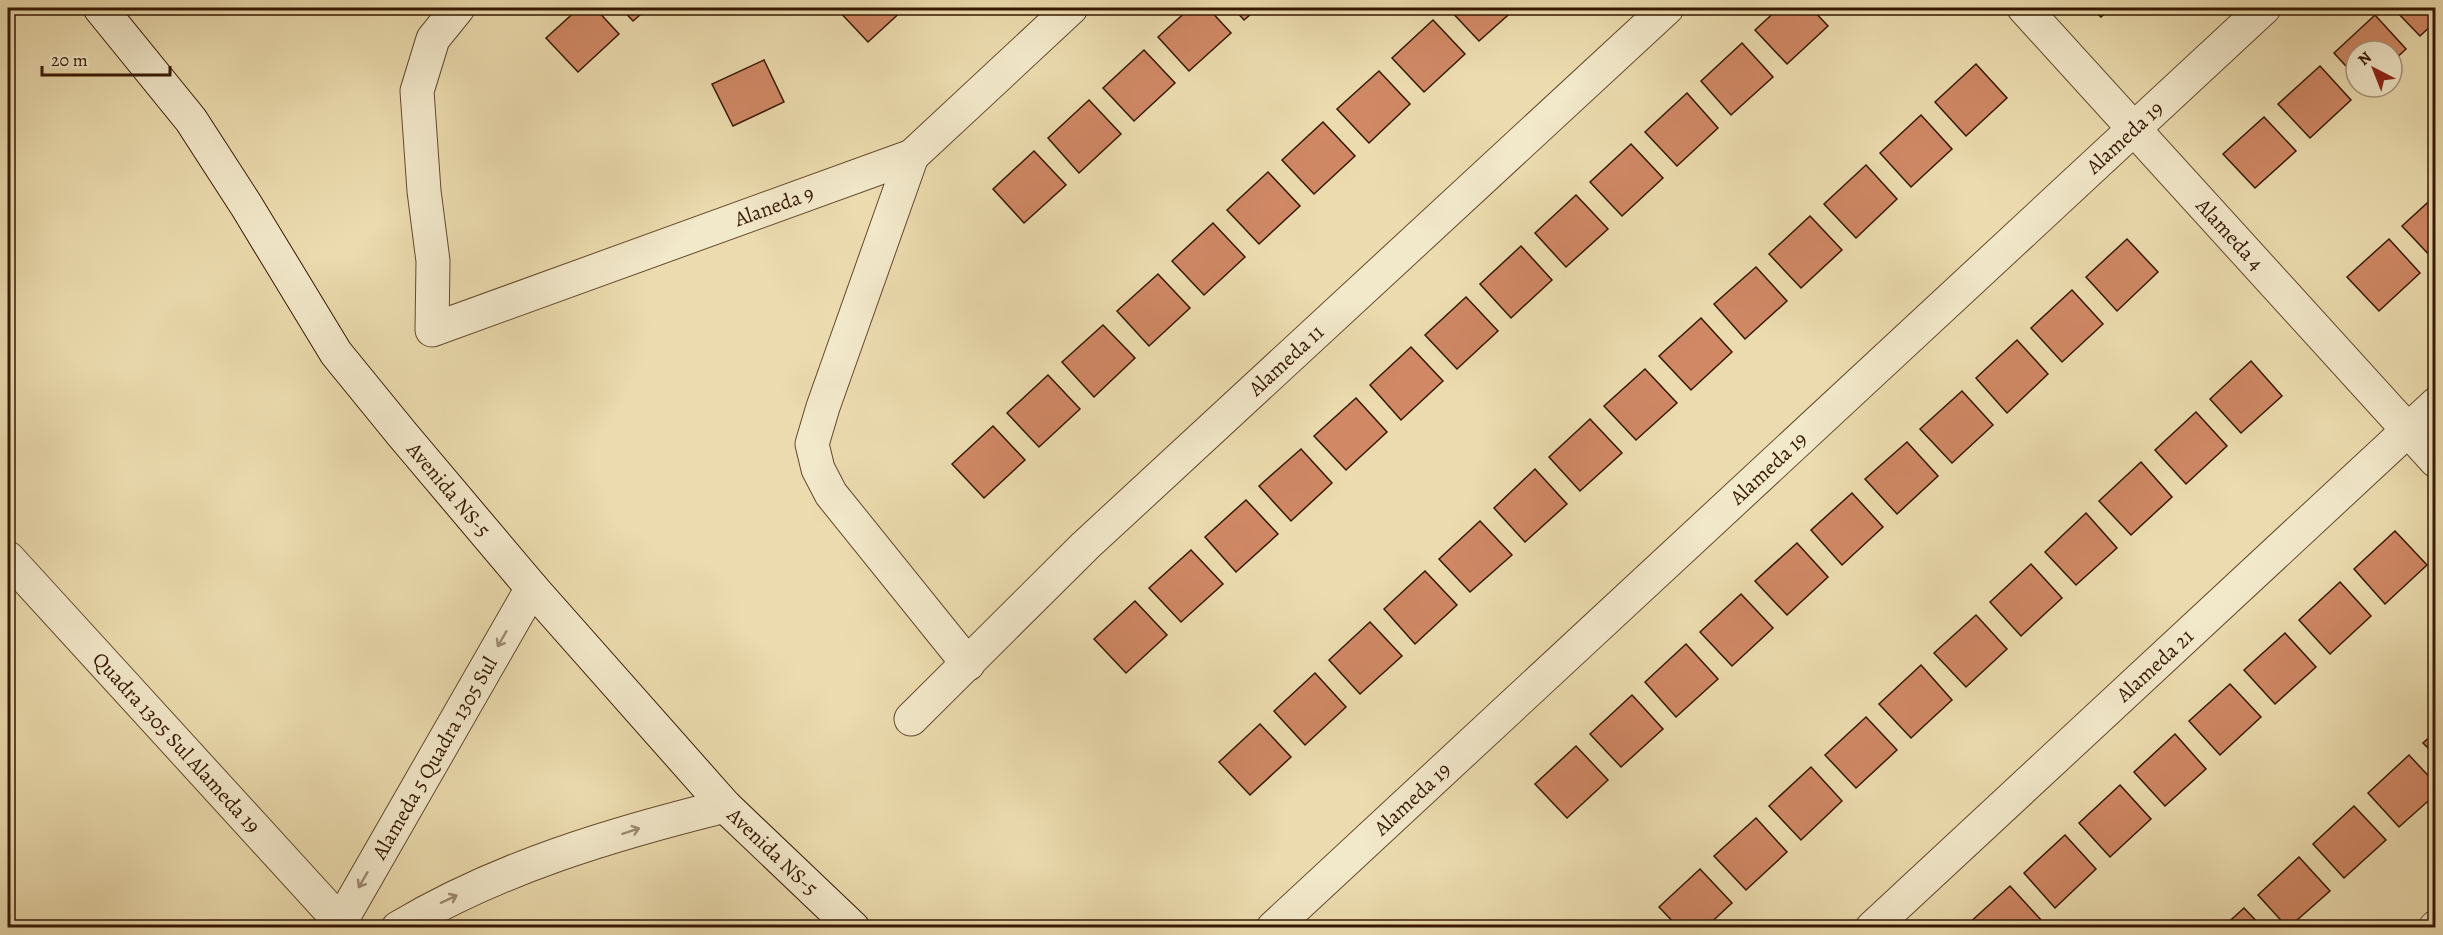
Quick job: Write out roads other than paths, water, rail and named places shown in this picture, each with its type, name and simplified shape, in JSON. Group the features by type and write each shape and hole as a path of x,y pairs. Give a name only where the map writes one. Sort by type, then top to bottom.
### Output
{"street":[{"name":"Avenida NS-5","path":"100,8 191,120 336,353 532,588 725,806 853,927"},
{"name":"Alaneda 9","path":"458,8 433,39 417,91 423,191 433,261 432,330 912,156 1071,8"},
{"name":"Alameda 11","path":"911,719 1085,546 1667,8"},
{"name":"Alameda 4","path":"2024,8 2135,126 2436,461"},
{"name":"Alameda 19","path":"1273,927 2264,8"},
{"path":"912,156 812,444 818,469 831,494 968,664"},
{"name":"Alameda 21","path":"1872,927 2436,404"},
{"name":"Quadra 1305 Sul Alameda 19","path":"8,558 341,925"},
{"name":"Alameda 5 Quadra 1305 Sul","path":"341,925 532,588"},
{"path":"398,927 445,900 537,862 653,824 725,806"}]}
